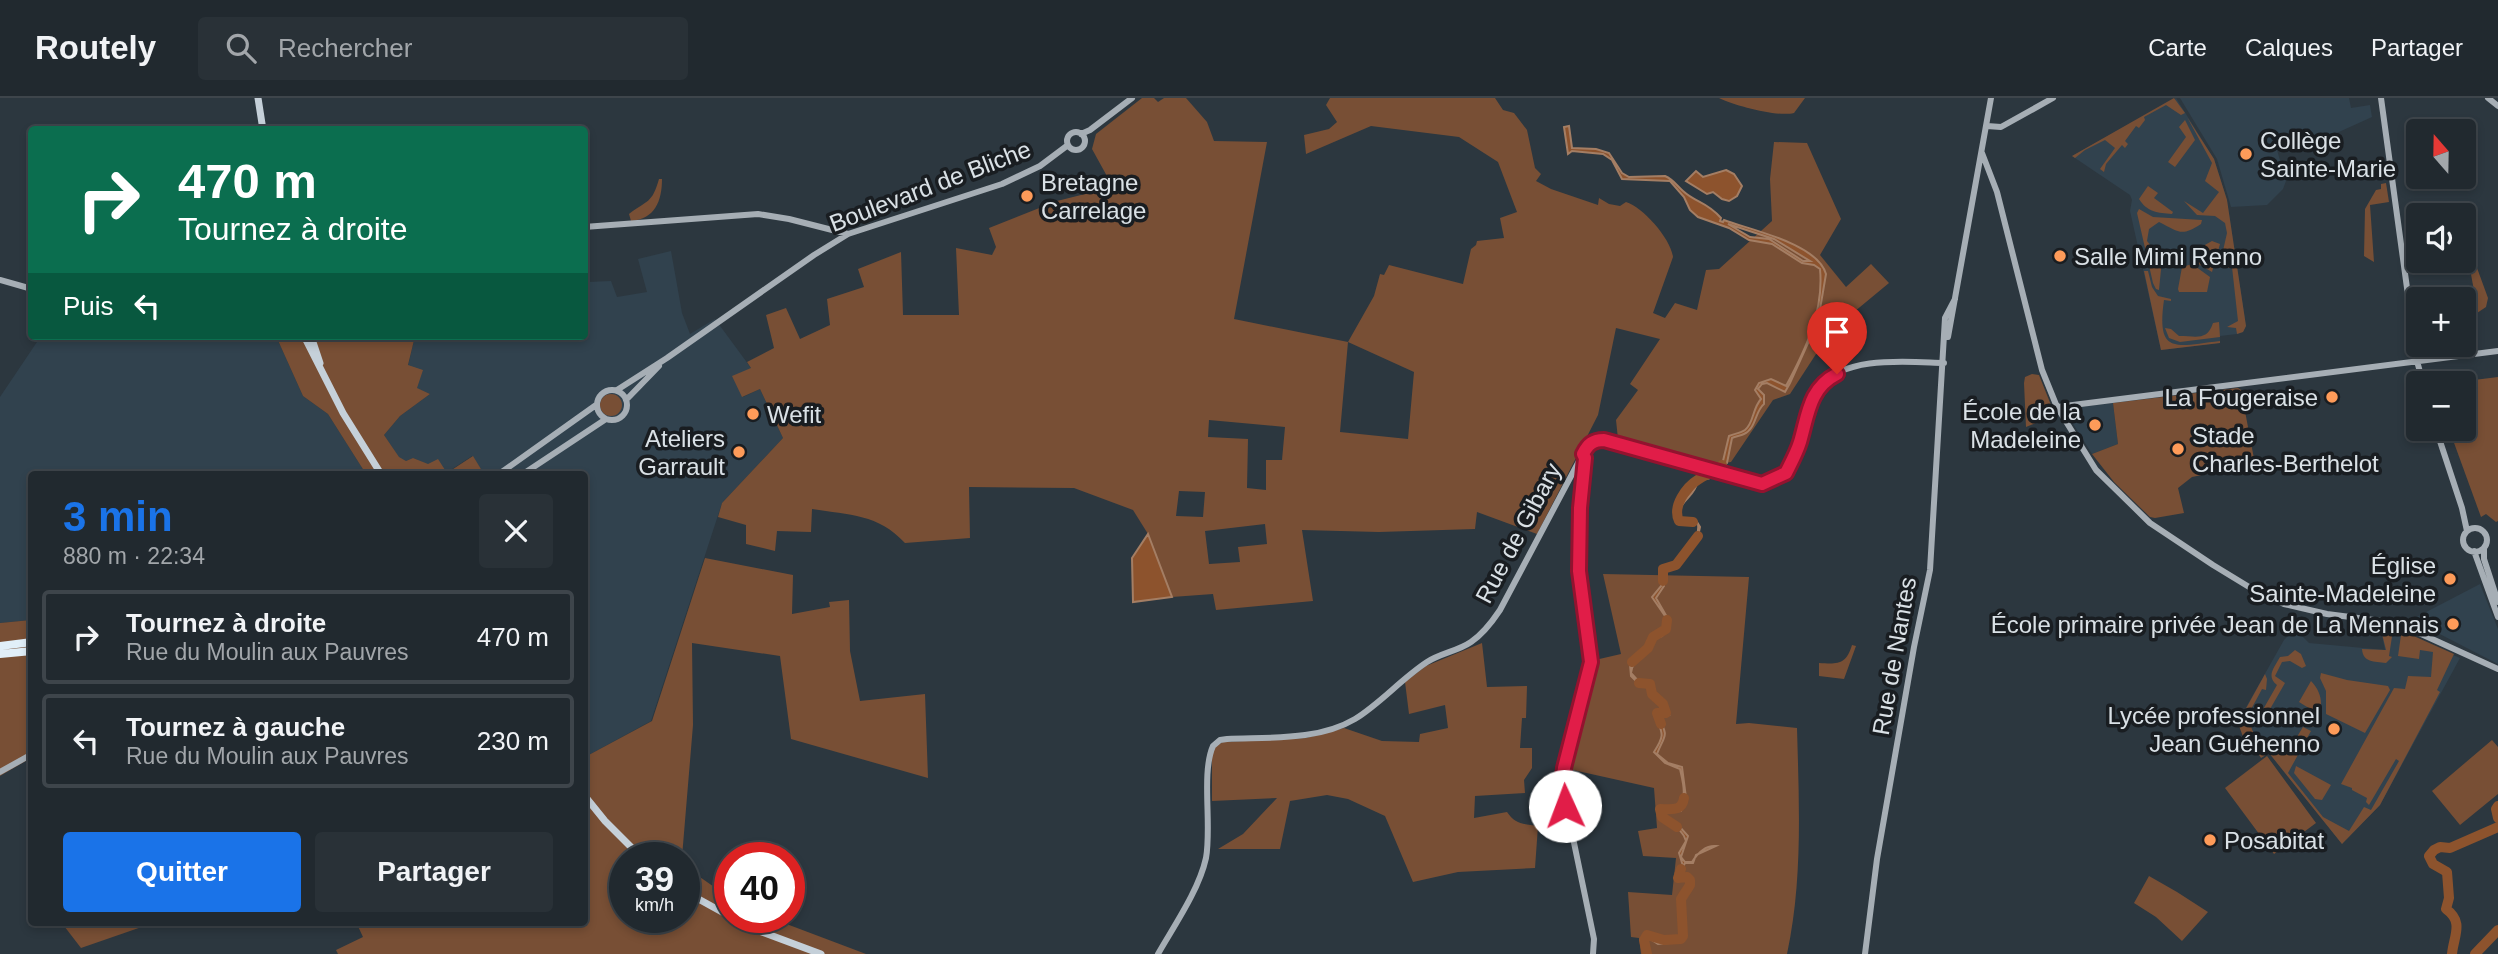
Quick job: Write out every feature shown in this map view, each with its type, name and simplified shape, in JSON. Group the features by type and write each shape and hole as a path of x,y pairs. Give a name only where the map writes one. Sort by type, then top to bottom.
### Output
{"highway":[{"path":"0,646 28,642"},
{"path":"0,654 28,651"}],"main road":[{"path":"258,98 262,126"},
{"path":"306,340 343,414 379,471"},
{"path":"312,340 327,384"},
{"path":"369,454 385,471"},
{"path":"588,800 626,842"},
{"path":"700,900 751,928 821,954"}],"street":[{"path":"1081,134 1084,142 1082,147 1075,149 1068,145 1071,134 1090,130 1132,98"},
{"name":"Rue de Nantes","path":"1865,954 1877,859 1930,570 1945,318 1955,299 1991,98"},
{"path":"1987,126 2001,127 2053,98"},
{"path":"2381,98 2420,371"},
{"path":"2488,98 2498,106"},
{"name":"Boulevard de Bliche","path":"617,390 848,234 1002,184 1040,166 1068,145"},
{"path":"1982,153 1995,187 2042,370 2057,407 2096,470 2125,500 2150,523 2270,598 2310,611 2397,623 2498,669"},
{"path":"1977,186 1995,187"},
{"path":"588,227 758,214 848,234"},
{"path":"0,280 28,288"},
{"path":"2057,407 2498,351"},
{"name":"Boulevard de Bliche","path":"626,400 667,358"},
{"name":"Rue de Gibary","path":"1158,954 1202,872 1209,835 1210,752 1216,743 1227,739 1289,736 1335,728 1373,707 1433,659 1472,642 1487,629 1500,610 1587,446 1595,440 1604,440 1762,484 1786,473 1800,443 1805,415 1818,387 1837,374 1869,363 1891,360 1944,363"},
{"path":"2426,371 2429,360"},
{"path":"503,471 596,405 602,393 617,390 626,400 627,408 623,415 614,420 606,419 599,413 596,405"},
{"path":"528,471 606,419"},
{"path":"2440,441 2462,508 2467,531 2463,538 2465,545 2474,551 2498,617"},
{"path":"1583,454 1585,458 1580,508 1579,571 1591,662 1570,740 1562,785 1590,920 1593,954"},
{"path":"2462,508 2486,536 2484,559 2498,602"},
{"path":"2467,531 2477,528"},
{"path":"2474,551 2484,548"},
{"path":"0,772 28,756"}],"shaded area":[{"path":"1142,98 1154,98 1158,102 1164,98 1186,98 1207,122 1214,141 1267,142 1234,319 1348,342 1374,296 1380,274 1384,275 1389,265 1463,284 1471,249 1477,241 1504,238 1500,218 1517,212 1498,162 1459,137 1371,126 1306,154 1304,135 1329,129 1337,122 1326,105 1330,98 1495,98 1503,110 1514,113 1527,130 1535,168 1541,174 1536,181 1598,205 1599,198 1620,206 1626,202 1640,210 1662,233 1673,257 1653,313 1665,318 1675,303 1697,310 1706,270 1719,269 1772,221 1770,179 1774,142 1807,143 1841,219 1820,255 1846,287 1871,264 1889,283 1831,331 1790,394 1773,400 1731,462 1713,465 1618,439 1616,420 1638,390 1630,384 1660,339 1616,328 1598,415 1537,534 1477,512 1475,529 1379,532 1302,530 1313,601 1216,610 1213,594 1172,597 1148,534 1133,510 1074,488 969,487 970,538 905,543 895,533 874,521 812,509 811,532 777,531 775,551 746,544 746,525 718,517 722,503 783,438 760,389 742,397 732,376 751,368 747,362 774,348 766,315 786,308 800,339 830,325 827,299 864,287 858,269 901,252 903,315 959,315 956,248 992,255 996,247 989,228 1057,201 1113,187 1092,149 1096,134","holes":["1348,342 1414,372 1408,439 1340,432","1209,420 1285,427 1282,460 1266,460 1266,490 1247,488 1248,439 1208,437","1179,491 1205,492 1203,517 1176,516","1265,524 1267,544 1238,547 1240,562 1209,564 1205,531"]},
{"path":"1719,98 1805,98 1794,113 1786,114 1756,110"},
{"path":"2174,98 2185,113 2181,115 2166,105 2144,117 2145,120 2139,128 2136,126 2125,141 2128,144 2125,148 2122,145 2106,164 2104,172 2100,169 2115,148 2105,140 2075,158 2072,156"},
{"path":"2176,98 2214,159 2227,200 2246,326 2243,332 2220,336 2220,343 2161,350 2130,211 2130,195 2072,156"},
{"name":"Collège Sainte-Marie","path":"2180,98 2349,98 2351,108 2370,105 2372,117 2319,141 2300,142 2277,150 2286,181 2283,189 2267,205 2231,207 2217,159"},
{"path":"2187,117 2214,159 2227,200 2246,326 2243,332 2237,334 2236,328 2227,327 2238,321 2232,267 2220,264 2227,233 2225,223 2215,216 2197,215 2184,201 2203,213 2219,192 2205,181 2212,163"},
{"path":"2185,120 2195,140 2175,167 2168,162 2186,137 2179,127"},
{"path":"1569,126 1572,148 1596,149 1609,153 1622,173 1629,177 1665,176 1688,195 1711,208 1721,218 1720,221 1765,233 1797,246 1820,263 1826,274 1818,321 1790,383 1785,392 1767,383 1762,384 1758,389 1764,395 1764,404 1748,432 1732,438 1727,463 1720,469 1717,467 1723,461 1729,436 1743,431 1750,424 1761,399 1755,390 1759,383 1771,379 1786,386 1807,344 1819,300 1820,269 1802,263 1772,244 1749,240 1729,228 1698,217 1670,181 1622,179 1612,160 1603,154 1572,151 1568,154 1564,127","holes":["1728,224 1774,239 1810,261 1803,261 1769,239 1750,237"]},
{"path":"1726,170 1734,174 1742,186 1737,196 1729,201 1713,192 1707,194 1686,181 1696,171 1703,177"},
{"path":"659,179 662,179 662,187 656,207 646,217 631,221 629,214 651,197"},
{"path":"2386,183 2389,202 2370,205 2374,262 2364,256 2365,209 2376,190"},
{"path":"2148,186 2158,193 2154,198 2173,212 2172,214 2153,211 2142,203 2139,199"},
{"path":"2139,209 2153,217 2202,220 2201,224 2184,232 2159,222 2149,229 2147,241 2162,259 2159,290 2153,283 2137,213"},
{"path":"2212,241 2220,244 2212,272 2195,262 2194,251"},
{"path":"671,251 682,313 690,334 715,319 751,368 743,397 760,389 783,438 722,503 651,721 588,755 588,471 482,471 472,456 449,471 442,471 413,458 406,461 399,458 384,435 400,416 430,394 417,389 408,366 414,340 588,340 588,282 611,281 617,297 647,292 638,259"},
{"path":"2192,264 2210,277 2207,292 2179,292 2182,267"},
{"path":"2476,265 2488,298 2486,307 2477,313 2476,287 2473,287 2471,273 2476,273"},
{"path":"2144,271 2148,271 2152,287 2158,296 2171,299 2164,300 2162,318 2167,339 2181,345 2220,343 2161,350"},
{"path":"2219,322 2220,337 2180,342 2169,338 2165,328 2171,329 2179,336 2200,336 2208,333 2213,323"},
{"path":"38,340 278,340 303,396 328,414 364,471 28,471 28,620 0,623 0,397"},
{"path":"278,340 414,340 408,365 423,370 417,388 430,394 400,416 384,435 399,457 406,461 413,458 428,464 438,459 446,471 364,471 328,414 303,396"},
{"path":"2039,375 2055,415 2026,427 2024,383 2025,377"},
{"path":"2498,377 2498,521 2486,514 2481,517 2453,441 2476,441 2476,380"},
{"name":"Stade Charles-Berthelot","path":"2238,388 2241,390 2255,464 2192,477 2178,488 2184,513 2150,517 2114,482 2092,454 2118,444 2113,403"},
{"path":"611,394 619,397 622,405 619,413 611,416 603,413 600,405 603,397"},
{"name":"École de la Madeleine","path":"2113,403 2118,444 2092,454 2067,414 2070,408"},
{"path":"473,456 482,471 450,471"},
{"path":"1716,472 1714,477 1698,481 1677,517 1674,509 1698,479"},
{"path":"1678,519 1697,522 1700,527 1698,533 1693,545 1674,569 1666,569 1663,572 1664,586 1656,598 1667,617 1669,627 1662,636 1654,638 1647,653 1632,669 1631,673 1641,684 1649,683 1652,692 1649,685 1640,685 1631,676 1630,664 1646,650 1653,636 1662,634 1667,626 1665,616 1652,597 1662,585 1661,571 1680,560 1692,546 1698,530 1698,524 1679,522"},
{"path":"1148,534 1172,597 1133,602 1132,558"},
{"path":"705,558 793,575 792,614 830,607 829,602 849,600 850,651 860,701 925,694 928,778 791,739 780,656 692,643 693,725 683,842 609,842 609,933 700,933 700,877 714,887 714,933 805,931 866,954 338,954 336,950 363,937 358,926 588,926 588,755 652,721"},
{"path":"1603,574 1749,577 1736,724 1797,728 1798,870 1787,954 1641,954 1639,938 1631,937 1628,892 1672,895 1676,858 1643,856 1638,831 1657,828 1654,788 1564,768 1595,660 1621,654"},
{"name":"École primaire privée Jean de La Mennais","path":"2480,584 2498,629 2498,664 2428,628 2407,622"},
{"path":"28,620 28,760 0,776 0,623"},
{"name":"Lycée professionnel Jean Guéhenno","path":"2380,626 2460,658 2380,805 2342,844 2269,753 2261,758 2240,718 2284,640 2295,629 2309,643 2385,650"},
{"path":"2380,626 2393,630 2389,656 2392,657 2386,663 2367,659 2362,649 2386,650"},
{"path":"2398,629 2454,654 2437,690 2440,692 2380,805 2342,844 2269,753 2261,758 2251,742 2246,745 2238,723 2265,674 2266,690 2262,689 2248,715 2251,717 2253,732 2272,748 2279,738 2292,745 2303,727 2311,731 2288,773 2323,817 2349,831 2364,807 2371,810 2399,761 2396,759 2369,805 2367,798 2341,784 2394,688 2405,689 2408,676 2431,677 2433,652 2420,650 2419,659 2398,656 2401,635 2397,634"},
{"path":"1482,643 1487,687 1527,686 1526,718 1522,718 1520,748 1532,748 1532,768 1524,780 1525,793 1475,796 1474,818 1507,812 1516,821 1538,826 1535,868 1458,872 1413,882 1385,816 1348,799 1327,795 1290,801 1280,849 1218,849 1243,834 1277,798 1212,801 1212,752 1215,746 1223,742 1306,738 1344,728 1382,741 1419,742 1420,734 1448,728 1445,705 1409,714 1405,682 1426,666"},
{"path":"1852,645 1856,646 1844,679 1819,676 1819,663 1844,660"},
{"path":"2295,650 2301,654 2306,666 2302,668 2290,661 2282,662 2275,676 2285,683 2262,723 2257,720 2277,685 2272,678 2274,668 2280,657 2288,656"},
{"path":"2321,673 2388,686 2390,690 2365,733 2326,714 2326,691 2320,678"},
{"path":"2311,681 2319,692 2321,703 2313,727 2306,722 2312,710 2299,702"},
{"path":"1655,697 1660,700 1669,715 1658,717 1665,733 1657,754 1668,763 1682,767 1686,798 1681,811 1662,812 1664,819 1658,809 1677,810 1683,801 1684,790 1680,769 1665,763 1654,752 1662,733 1655,714 1665,714"},
{"path":"2492,740 2498,747 2498,794 2460,825 2432,791"},
{"path":"2267,756 2316,823 2274,854 2225,788"},
{"path":"2296,766 2331,785 2322,800 2315,799 2294,773"},
{"path":"1664,819 1679,826 1688,836 1681,857 1685,862 1692,862 1695,858 1693,863 1685,863 1678,876 1687,876 1691,880 1689,891 1681,900 1685,938 1681,942 1658,944 1647,937 1646,954 1643,942 1647,935 1660,941 1679,940 1682,937 1679,900 1689,882 1686,877 1679,880 1676,877 1683,866 1679,853 1686,841 1684,835"},
{"path":"2149,876 2208,912 2182,941 2156,917 2134,903"},
{"path":"64,926 144,926 81,948"}],"waterway":[{"path":"1693,522 1679,521 1677,509 1682,497 1694,482 1722,465"},
{"path":"1663,581 1663,569 1676,565 1698,536"},
{"path":"1632,662 1648,648 1653,637 1666,629 1667,620"},
{"path":"1639,683 1650,684 1652,694 1663,704 1666,713 1657,713 1661,724"},
{"path":"1677,827 1662,817 1660,809 1678,808 1684,798"},
{"path":"2498,806 2498,818"},
{"path":"2452,954 2456,924 2452,914 2446,909 2449,898 2447,872 2433,864 2429,856 2440,847 2450,848 2498,827"},
{"path":"1647,954 1644,940 1647,935 1664,940 1681,939 1683,936 1681,899 1690,885 1690,880 1687,877 1678,878 1681,869"},
{"path":"2475,954 2498,930"}],"place":[{"name":"Collège Sainte-Marie","path":"2246,154"},
{"name":"Bretagne Carrelage","path":"1027,196"},
{"name":"Salle Mimi Renno","path":"2060,256"},
{"name":"La Fougeraise","path":"2332,397"},
{"name":"Wefit","path":"753,414"},
{"name":"École de la Madeleine","path":"2095,425"},
{"name":"Stade Charles-Berthelot","path":"2178,449"},
{"name":"Ateliers Garrault","path":"739,452"},
{"name":"Église Sainte-Madeleine","path":"2450,579"},
{"name":"École primaire privée Jean de La Mennais","path":"2453,624"},
{"name":"Lycée professionnel Jean Guéhenno","path":"2334,729"},
{"name":"Posabitat","path":"2210,840"}],"route":[{"path":"1565,806 1562,785 1564,768 1591,662 1579,571 1580,508 1585,458 1583,454 1587,446 1595,440 1604,440 1762,484 1786,473 1800,443 1805,415 1818,387 1837,374"}]}
